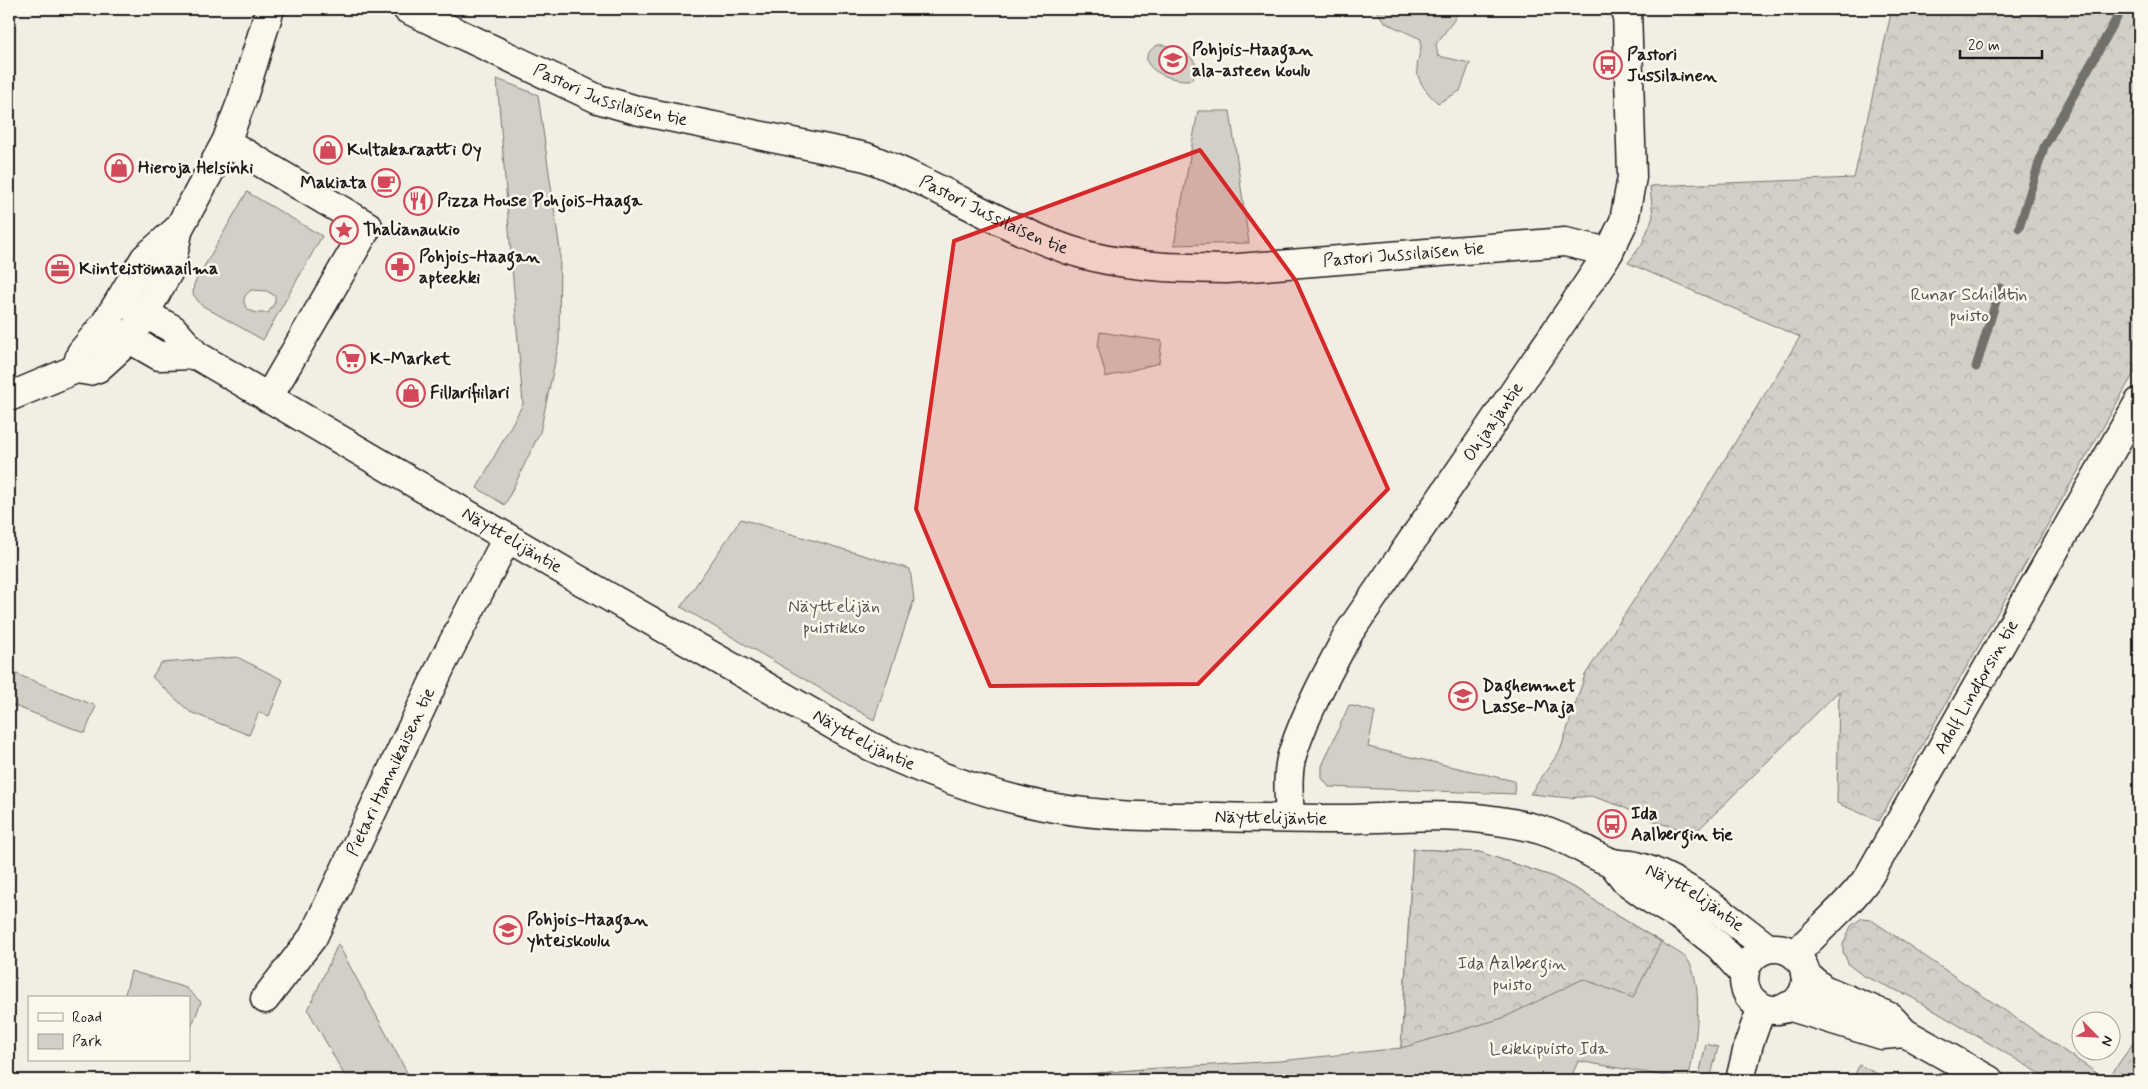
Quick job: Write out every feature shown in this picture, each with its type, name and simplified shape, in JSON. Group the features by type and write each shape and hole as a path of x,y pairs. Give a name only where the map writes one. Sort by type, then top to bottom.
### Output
{"street":[{"path":"9,397 76,369 89,371 98,368 130,340 170,269 179,228 226,142 242,100 270,9"},
{"name":"Pastori Jussilaisen tie","path":"407,9 598,99 640,111 866,157 901,170 1032,235 1070,251 1110,260 1172,268 1226,269 1564,242 1610,252"},
{"name":"Ohjaajantie","path":"1290,818 1289,796 1292,754 1350,631 1610,252 1624,221 1632,178 1626,9"},
{"path":"226,142 368,226 268,398"},
{"path":"76,369 81,353 104,325 145,258 179,228"},
{"name":"Näyttelijäntie","path":"120,300 173,329 196,355 268,398 507,538 870,746 915,767 1012,798 1062,809 1104,814 1159,817 1339,819 1411,816 1484,819 1547,832 1612,863 1635,865 1652,872 1699,897 1724,913 1768,948"},
{"path":"104,325 159,356 196,355"},
{"name":"Adolf Lindforsin tie","path":"1800,964 1816,931 1856,894 1869,876 2139,402"},
{"name":"Pietari Hannikaisen tie","path":"265,999 313,937 442,664 507,538"},
{"name":"Näyttelijäntie","path":"1612,863 1626,880 1652,900 1686,920 1719,946 1744,974"},
{"name":"Näyttelijäntie","path":"1762,1007 1746,991 1744,974 1747,964 1754,956 1768,948 1781,948 1800,964 1824,989 1890,1017 1905,1032 1988,1080"},
{"path":"1740,1080 1749,1043 1762,1007 1776,1010 1788,1006 1802,994 1806,981 1800,964"},
{"path":"1788,1006 1882,1035 1905,1032"}],"highlighted area":[{"path":"1200,150 1296,281 1388,489 1198,684 990,686 916,509 954,241"}],"green space":[{"path":"1377,9 1459,9 1454,20 1436,44 1438,56 1470,63 1460,91 1438,103 1419,80 1417,66 1421,39 1386,23 1376,11"},
{"name":"Runar Schildtin puisto","path":"1892,9 2139,9 2139,364 1879,821 1837,803 1839,691 1695,833 1659,823 1618,805 1591,796 1569,798 1530,794 1560,751 1585,675 1705,491 1800,337 1628,263 1642,244 1653,217 1650,186 1854,178"},
{"path":"1158,45 1170,47 1191,57 1196,68 1193,79 1174,79 1164,76 1149,65 1147,59 1149,52"},
{"path":"497,79 538,95 560,250 559,343 540,432 505,505 477,488 523,404"},
{"path":"1198,111 1230,111 1249,243 1174,245"},
{"path":"247,192 322,236 263,340 201,305 193,294 194,284","holes":["251,290 267,291 275,296 275,302 268,313 256,313 247,309 244,299"]},
{"path":"1100,332 1162,341 1159,363 1106,377 1098,347"},
{"name":"Näyttelijän puistikko","path":"741,519 910,569 914,600 874,720 681,607"},
{"path":"237,657 283,680 269,716 259,712 249,735 190,712 152,677 161,663"},
{"path":"9,671 96,706 85,733 12,705 9,713"},
{"path":"1349,705 1375,712 1368,747 1514,781 1515,794 1329,787 1322,778 1322,766"},
{"name":"Ida Aalbergin puisto","path":"1413,849 1479,852 1551,876 1582,892 1681,954 1688,961 1694,974 1698,1004 1696,1037 1688,1080 1578,1061 1570,1080 1078,1080 1090,1074 1280,1061 1401,1048"},
{"path":"1413,849 1479,852 1551,876 1582,892 1661,942 1633,998 1583,979 1503,1018 1401,1048"},
{"path":"1862,918 1870,919 2070,1055 2070,1062 2081,1062 2107,1080 2051,1080 1911,997 1862,975 1849,965 1843,952 1843,944 1851,926"},
{"path":"338,944 411,1080 347,1080 308,1010"},
{"path":"131,971 186,988 201,1002 190,1030 190,996 125,996"},
{"path":"2139,1035 2139,1080 2107,1080"},
{"path":"1706,1044 1718,1047 1710,1080 1698,1080"},
{"path":"1859,1065 1891,1080 1853,1080"},
{"path":"1143,1069 1126,1080 1078,1080 1090,1074"}],"waterway":[{"path":"2019,228 2044,147 2122,9"},
{"path":"1976,367 2000,288"}],"place":[{"name":"Pohjois-Haagan ala-asteen koulu","path":"1173,60"},
{"name":"Pastori Jussilainen","path":"1608,65"},
{"name":"Kultakaraatti Oy","path":"328,150"},
{"name":"Hieroja Helsinki","path":"119,168"},
{"name":"Makiata","path":"386,183"},
{"name":"Pizza House Pohjois-Haaga","path":"418,201"},
{"name":"Thalianaukio","path":"344,230"},
{"name":"Pohjois-Haagan apteekki","path":"400,267"},
{"name":"Kiinteistömaailma","path":"60,269"},
{"name":"K-Market","path":"351,359"},
{"name":"Fillarifiilari","path":"411,393"},
{"name":"Daghemmet Lasse-Maja","path":"1463,696"},
{"name":"Ida Aalbergin tie","path":"1612,824"},
{"name":"Pohjois-Haagan yhteiskoulu","path":"508,930"}],"park label":[{"name":"Leikkipuisto Ida","path":"1549,1049"}]}
